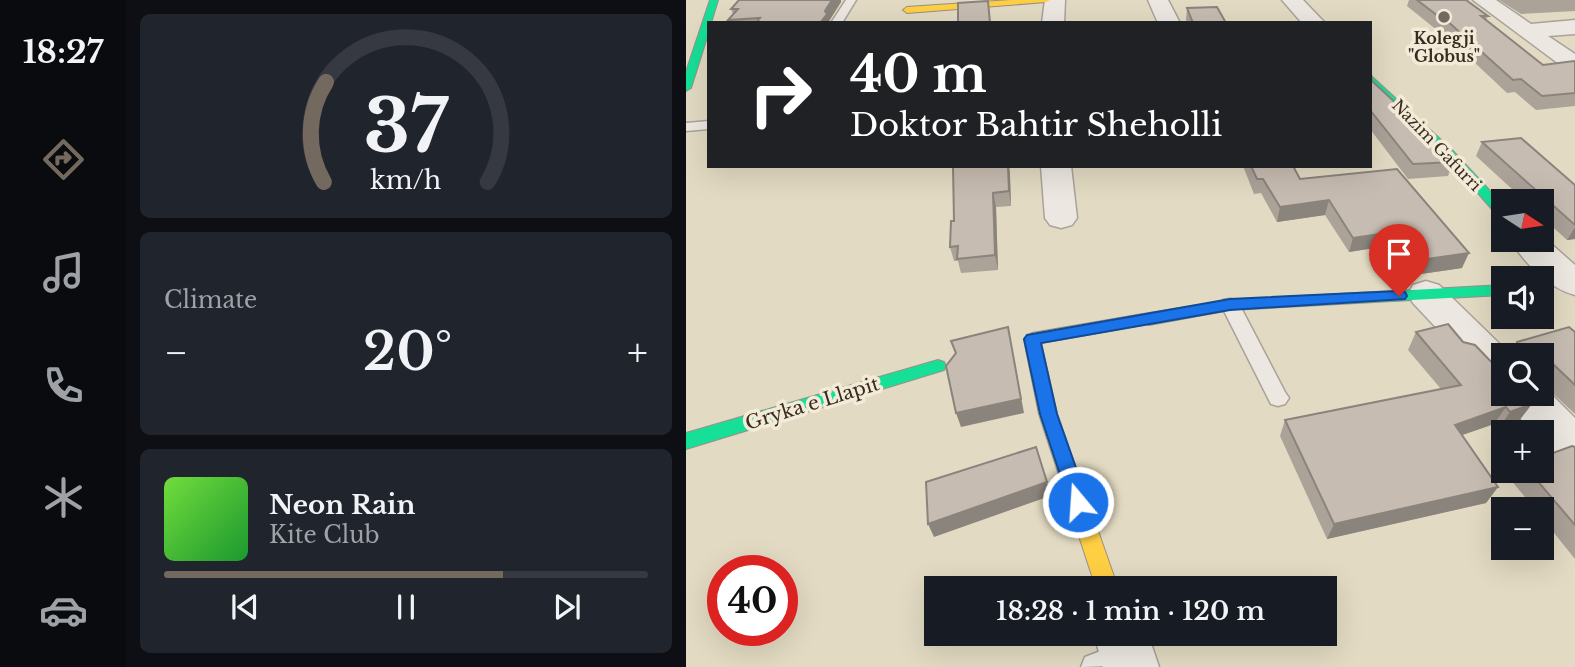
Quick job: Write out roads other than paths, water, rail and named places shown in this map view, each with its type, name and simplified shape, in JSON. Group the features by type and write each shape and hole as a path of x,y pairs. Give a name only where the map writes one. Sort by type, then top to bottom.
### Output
{"street":[{"path":"686,88 713,0"},
{"path":"907,10 1046,0"},
{"path":"1053,21 1055,0"},
{"path":"1158,0 1168,21"},
{"path":"1292,0 1312,21"},
{"path":"1483,0 1575,65"},
{"path":"1525,30 1575,27"},
{"name":"Nazim Gafurri","path":"1372,80 1447,151 1491,200"},
{"path":"1056,168 1060,214"},
{"path":"1538,252 1563,284"},
{"path":"1103,576 1048,414 1032,339 1230,305 1491,291"},
{"path":"1426,295 1491,361"},
{"name":"Gryka e Llapit","path":"686,441 938,366"},
{"path":"1536,406 1575,447"}],"lane":[{"path":"837,21 851,0"},
{"path":"686,127 707,125"},
{"path":"1230,305 1278,398"}],"place":[{"name":"Kolegji \"Globus\"","path":"1444,17"}]}
